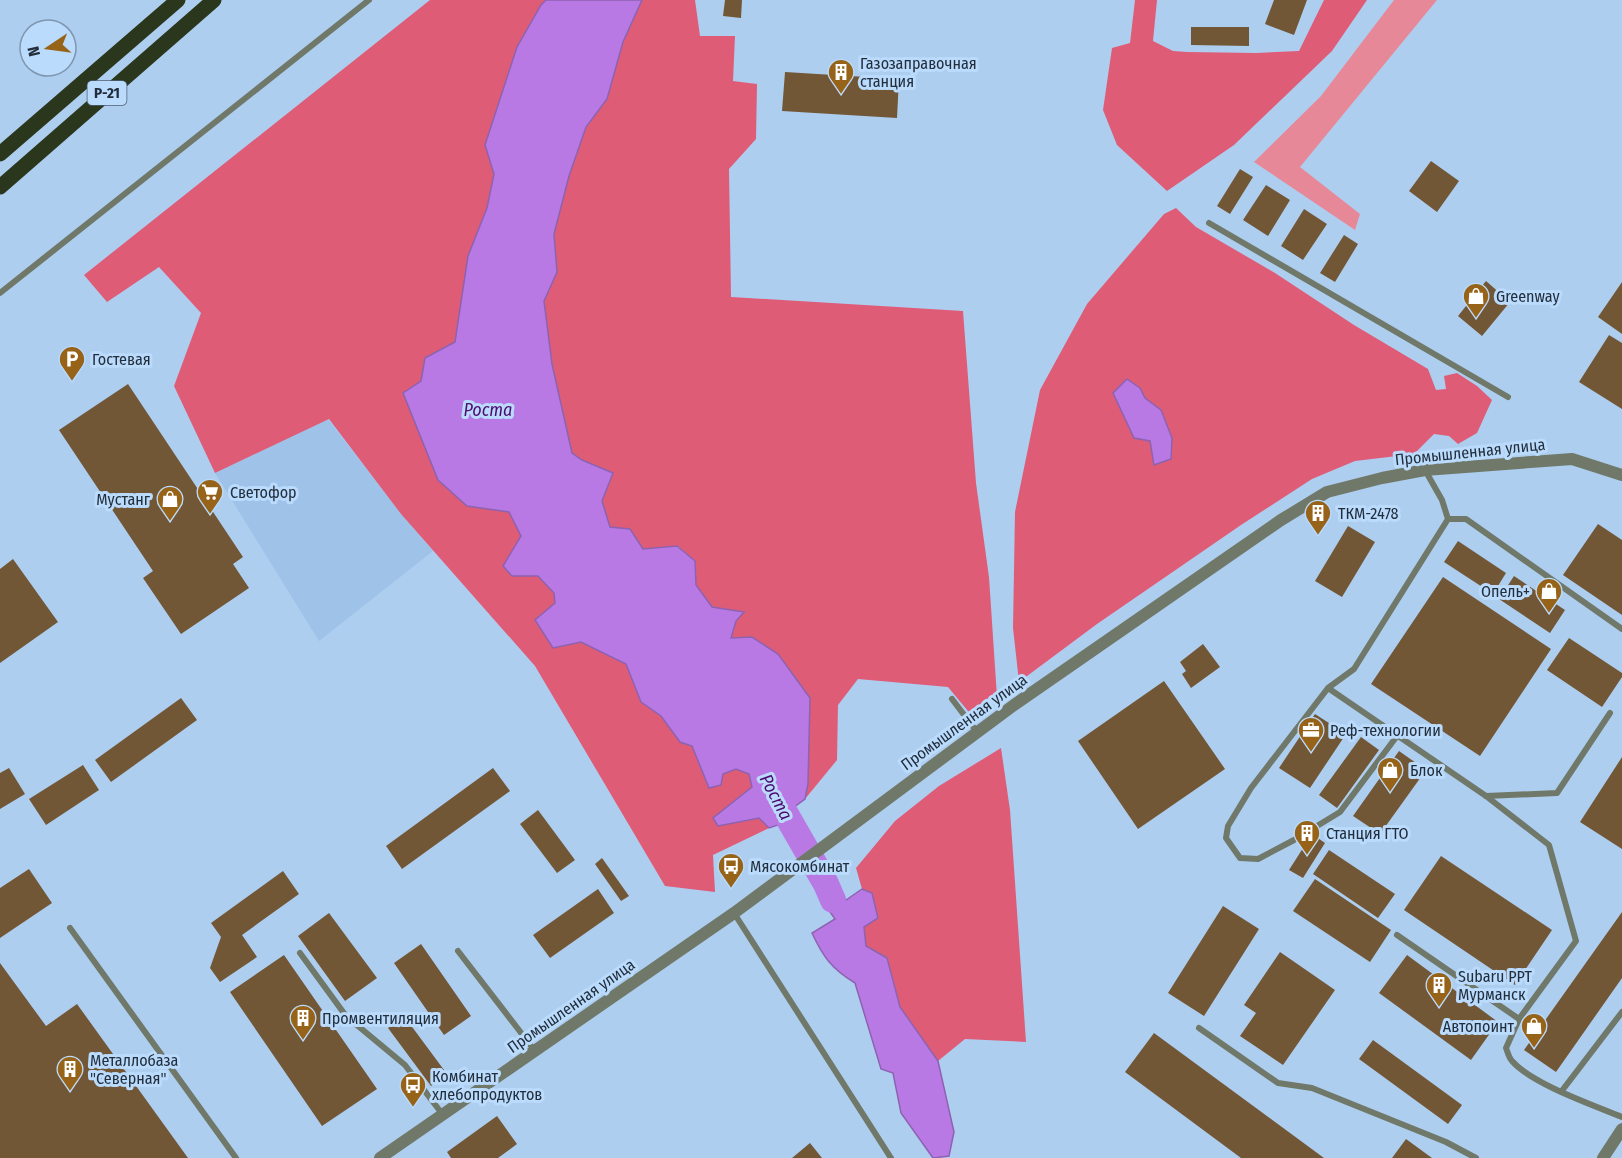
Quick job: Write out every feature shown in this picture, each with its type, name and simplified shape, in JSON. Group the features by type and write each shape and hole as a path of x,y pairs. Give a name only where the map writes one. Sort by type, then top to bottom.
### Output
{"main road":[{"name":"Р-21","path":"0,154 178,0"},
{"name":"Р-21","path":"0,187 214,0"}],"street":[{"name":"Промышленная улица","path":"380,1158 734,912 976,732 1281,520 1327,492 1425,470 1572,459 1622,475"},
{"path":"1603,1158 1622,1129"}],"lane":[{"path":"0,293 369,0"},
{"path":"1209,224 1508,397"},
{"path":"1397,736 1340,812 1294,840 1258,859 1240,858 1226,838 1227,826 1251,788 1328,688 1354,669 1448,519 1442,500 1425,470"},
{"path":"1448,519 1466,519 1622,629"},
{"path":"1328,688 1486,796 1549,844 1576,941 1520,1019 1506,1048 1511,1060 1526,1073 1561,1092 1622,1117"},
{"path":"952,699 976,732"},
{"path":"1486,796 1557,793 1610,713"},
{"path":"734,912 891,1158"},
{"path":"70,928 236,1158"},
{"path":"1397,935 1520,1019"},
{"path":"458,951 535,1052"},
{"path":"300,953 346,1016 405,1065 443,1115"},
{"path":"1561,1092 1622,1012"},
{"path":"1199,1028 1278,1083 1312,1088 1446,1142 1476,1158"}],"shaded area":[{"path":"430,0 546,0 517,47 485,145 494,174 487,208 468,256 455,342 425,358 467,506 509,512 521,536 512,576 538,576 554,593 556,603 581,642 626,664 641,702 661,716 680,742 692,746 709,788 723,774 737,768 749,774 752,787 713,818 718,826 759,818 769,828 713,855 715,892 665,886 535,666 401,514 329,419 215,473 174,386 201,313 159,267 107,302 84,275"},
{"path":"642,0 695,0 700,36 735,36 733,81 757,84 756,139 729,169 731,297 963,311 976,483 989,577 997,697 973,717 948,687 858,679 838,705 837,760 805,799 808,784 810,698 731,638 736,621 744,612 712,607 696,585 695,561 678,546 643,550 630,529 610,528 602,501 613,473 582,460 572,453 552,364 544,301 557,272 554,234 569,176 586,127 607,99 623,42"},
{"path":"1135,0 1157,0 1153,41 1173,51 1256,53 1299,51 1324,0 1367,0 1332,51 1234,145 1167,191 1117,145 1103,110 1112,48 1130,43"},
{"path":"1394,0 1437,0 1300,167 1360,214 1355,230 1254,162 1321,96"},
{"path":"1176,208 1196,227 1275,273 1354,325 1428,369 1436,390 1446,389 1444,376 1457,373 1477,386 1492,400 1477,433 1458,444 1449,436 1434,434 1414,454 1355,461 1312,479 1097,624 1019,682 1013,628 1015,512 1040,390 1087,304 1164,214","holes":["1140,388 1145,398 1161,410 1155,464"]},
{"path":"328,419 401,514 433,551 319,641 215,473"},
{"path":"1001,748 1010,810 1026,1042 965,1039 938,1061 900,1007 887,958 866,946 864,927 872,893 862,889 856,868 895,821 939,786"}],"water":[{"name":"Роста","path":"546,0 642,0 623,42 607,99 586,127 569,176 554,234 557,272 544,301 552,364 572,453 582,460 613,473 602,501 610,527 630,529 643,549 677,546 695,561 696,585 712,607 744,612 736,621 731,638 752,637 778,654 810,698 808,784 805,799 782,816 778,825 769,828 759,818 718,826 713,818 752,787 749,774 736,769 723,774 721,785 709,788 692,746 680,742 661,716 641,702 626,664 581,642 553,648 535,620 555,603 554,593 538,576 512,576 503,566 521,536 509,512 467,506 438,480 403,393 421,381 425,358 455,342 468,256 487,208 494,174 485,145 517,47"},
{"path":"1127,379 1140,388 1145,398 1161,410 1172,438 1171,459 1154,465 1150,441 1134,438 1113,393"},
{"path":"820,868 846,900 862,889 872,893 878,918 864,927 866,946 887,958 900,1007 938,1061 954,1132 949,1156 933,1158 901,1113 893,1073 881,1069 855,983 829,962 812,933 835,919 823,902 813,872"}],"building":[{"path":"725,0 742,0 741,18 723,16"},
{"path":"1274,0 1307,0 1294,35 1265,24"},
{"path":"1191,27 1249,27 1249,46 1191,45"},
{"name":"Газозаправочная станция","path":"785,72 899,79 897,118 782,111"},
{"path":"1431,161 1459,181 1437,212 1409,191"},
{"path":"1240,169 1253,177 1230,214 1217,206"},
{"path":"1266,185 1290,200 1268,236 1243,220"},
{"path":"1304,209 1327,224 1303,260 1281,246"},
{"path":"1344,235 1358,244 1335,282 1320,273"},
{"path":"1486,281 1510,302 1482,336 1458,316"},
{"path":"1622,282 1622,334 1598,317"},
{"path":"1609,335 1622,343 1622,409 1579,382"},
{"name":"Мустанг","path":"128,384 243,557 233,564 249,588 181,634 143,578 153,571 59,430"},
{"path":"1598,524 1622,540 1622,615 1563,575"},
{"path":"1348,526 1375,542 1342,597 1315,581"},
{"path":"1458,541 1506,573 1493,594 1444,562"},
{"path":"13,559 58,622 0,663 0,569"},
{"path":"1514,576 1565,610 1550,633 1499,599"},
{"path":"1443,577 1551,649 1480,756 1371,684"},
{"path":"1569,638 1622,673 1622,677 1602,707 1547,670"},
{"path":"1203,644 1220,667 1191,688 1182,674 1186,671 1180,662"},
{"path":"1164,681 1225,769 1138,829 1078,741"},
{"path":"181,698 197,720 111,782 95,760"},
{"path":"1315,714 1346,734 1310,788 1279,768"},
{"path":"1361,737 1379,750 1337,808 1319,795"},
{"name":"Блок","path":"1399,751 1426,770 1380,834 1353,816"},
{"path":"1622,757 1622,849 1580,822"},
{"path":"83,765 99,790 46,825 29,799"},
{"path":"9,768 25,794 0,809 0,773"},
{"path":"493,768 510,791 402,869 386,846"},
{"path":"538,810 575,860 557,873 520,824"},
{"name":"Станция ГТО","path":"1312,834 1325,843 1303,878 1289,870"},
{"path":"1329,850 1395,894 1378,918 1313,874"},
{"path":"1441,856 1552,930 1515,985 1404,910"},
{"path":"602,858 629,896 621,901 595,864"},
{"path":"29,869 52,903 0,938 0,888"},
{"path":"283,871 299,894 242,935 257,957 220,982 210,968 221,937 211,923"},
{"path":"1315,879 1391,930 1370,962 1293,911"},
{"path":"598,889 614,913 550,958 533,935"},
{"path":"1223,906 1259,929 1204,1016 1168,993"},
{"path":"1622,912 1622,978 1556,1072 1524,1050"},
{"path":"329,913 377,978 345,1001 298,936"},
{"path":"421,944 471,1016 444,1035 394,963"},
{"path":"1280,952 1335,990 1283,1065 1240,1036 1256,1013 1244,1005"},
{"name":"Промвентиляция","path":"284,955 377,1089 322,1126 230,992"},
{"name":"Subaru РРТ Мурманск","path":"1407,955 1498,1022 1471,1060 1379,993"},
{"name":"Металлобаза \"Северная\"","path":"0,963 46,1026 77,1004 188,1158 0,1158"},
{"path":"404,1016 447,1074 431,1086 388,1028"},
{"path":"1154,1033 1324,1158 1241,1158 1125,1072"},
{"path":"1373,1040 1462,1105 1448,1124 1359,1059"},
{"path":"497,1116 517,1144 498,1158 451,1158 447,1152"},
{"path":"1406,1139 1432,1158 1392,1158"},
{"path":"810,1143 822,1158 792,1158"}],"waterway":[{"name":"Роста","path":"768,783 833,900"}],"place":[{"name":"Газозаправочная станция","path":"841,95"},
{"name":"Greenway","path":"1476,319"},
{"name":"Гостевая","path":"72,382"},
{"name":"Светофор","path":"210,515"},
{"name":"Мустанг","path":"170,522"},
{"name":"ТКМ-2478","path":"1318,536"},
{"name":"Опель+","path":"1549,614"},
{"name":"Реф-технологии","path":"1311,753"},
{"name":"Блок","path":"1390,793"},
{"name":"Станция ГТО","path":"1307,856"},
{"name":"Мясокомбинат","path":"731,889"},
{"name":"Subaru РРТ Мурманск","path":"1439,1008"},
{"name":"Промвентиляция","path":"303,1041"},
{"name":"Автопоинт","path":"1534,1049"},
{"name":"Металлобаза \"Северная\"","path":"70,1092"},
{"name":"Комбинат хлебопродуктов","path":"413,1108"}]}
